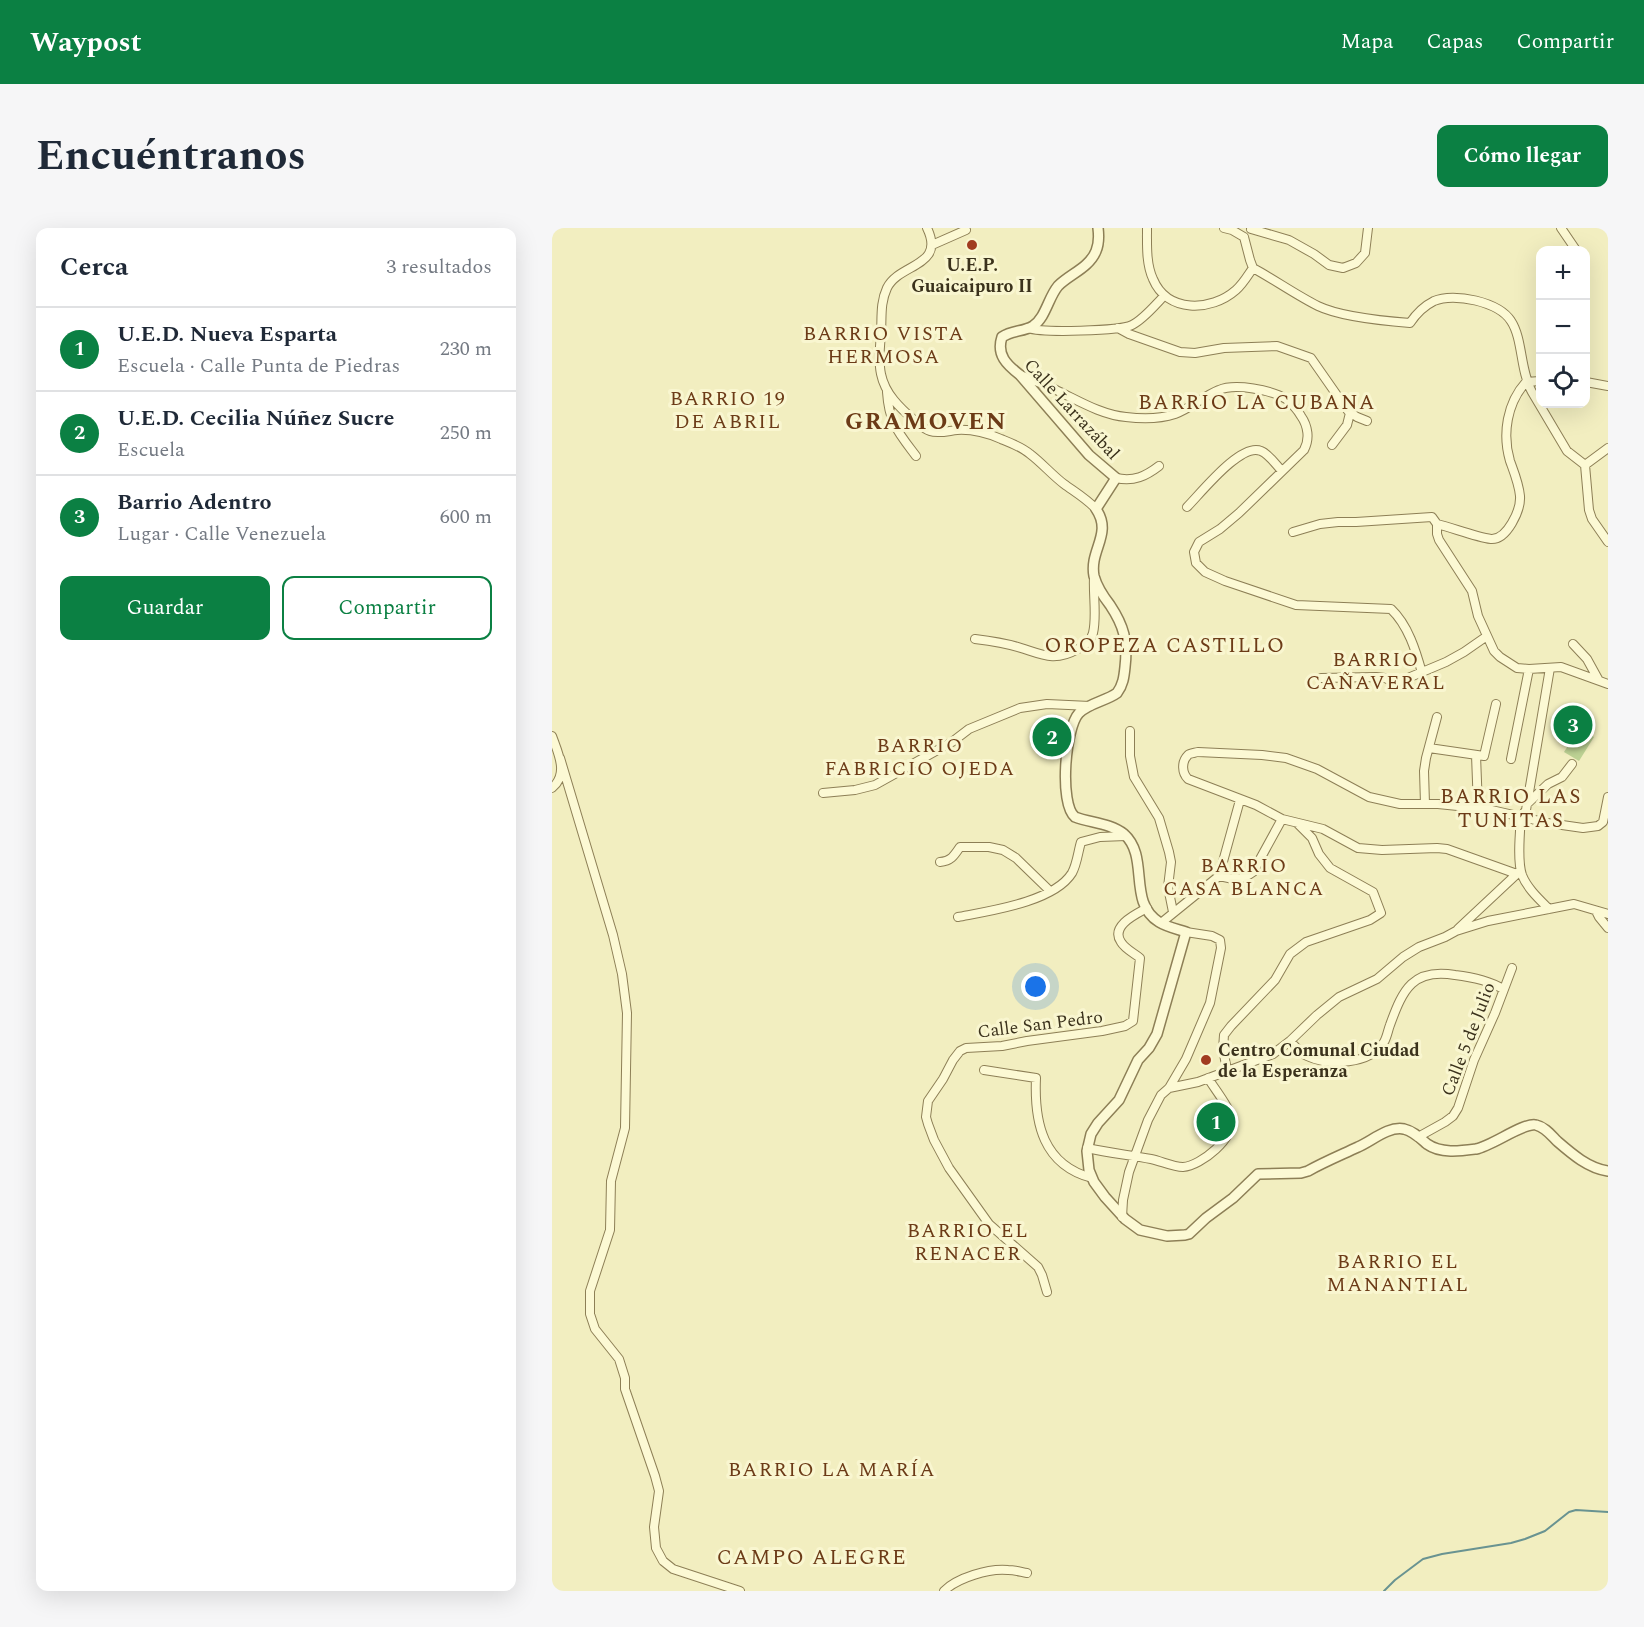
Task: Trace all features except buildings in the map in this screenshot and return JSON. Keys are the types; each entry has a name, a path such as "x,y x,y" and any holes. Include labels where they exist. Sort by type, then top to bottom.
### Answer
{"street":[{"path":"927,228 931,236 931,251 925,260 890,283 884,297 879,356 881,376 887,391 898,405 930,432 958,430 980,432 1021,448 1091,503 1103,523 1103,530 1095,552 1092,637 1084,646 1074,652 1056,657 975,639"},
{"name":"Calle Larrazábal","path":"1096,509 1116,478 1089,454 1020,375 1004,360 1001,341 1002,337 1011,332 1036,324 1052,294 1092,257 1098,245 1098,228"},
{"path":"1147,228 1148,255 1153,280 1164,297 1182,305 1215,302 1236,290 1253,268"},
{"path":"1224,228 1244,237 1253,268 1320,307 1383,321 1410,323 1424,307 1432,302 1447,298 1464,298 1484,303 1507,315 1515,330 1526,382 1567,451 1585,465 1589,510 1592,519 1608,542"},
{"path":"1244,237 1251,229 1289,240 1329,265 1343,268 1356,263 1365,253 1368,228"},
{"path":"1561,228 1573,246"},
{"path":"932,245 966,230"},
{"path":"1028,328 1035,331 1051,331 1124,327 1136,323 1164,297"},
{"path":"1118,328 1180,352 1195,353 1263,345 1277,346 1311,358 1350,413 1367,421"},
{"path":"1020,375 1112,415 1137,418 1173,414 1222,388 1230,387 1277,395 1286,400 1296,408 1304,421 1308,438 1304,450 1239,513 1220,529 1199,542 1194,552 1196,563 1205,572 1225,582 1296,605 1391,609 1410,637 1422,673"},
{"path":"1293,532 1320,524 1338,522 1432,518 1437,524 1491,539 1502,536 1508,530 1520,497 1508,450 1508,424 1512,402 1526,382 1536,381"},
{"path":"1590,383 1608,386"},
{"path":"887,391 892,423 916,456"},
{"path":"1332,446 1347,425 1350,413"},
{"path":"1585,465 1608,448"},
{"path":"1187,507 1235,459 1250,450 1260,450 1265,453 1282,471"},
{"path":"1116,478 1131,480 1145,476 1159,466"},
{"path":"1437,524 1439,540 1472,591 1478,616 1494,651 1500,657 1518,668 1561,667 1603,682"},
{"path":"1094,576 1102,595 1116,615 1124,632 1126,661 1123,681 1117,693 1080,713 1072,725 1066,775 1071,814 1114,828 1126,836 1135,852 1140,894 1156,920 1186,932 1212,936 1220,940 1221,948 1210,1003 1186,1059 1169,1088 1161,1095 1148,1120 1129,1172 1122,1217"},
{"path":"1322,678 1376,677 1396,683 1464,652 1487,636"},
{"path":"1573,644 1603,682"},
{"path":"1549,909 1519,872 1521,817 1526,810 1550,668"},
{"path":"1511,759 1529,669"},
{"path":"824,793 855,790 875,785 952,742 969,729 1020,708 1047,704 1091,706"},
{"path":"1429,748 1484,756 1496,704"},
{"path":"1425,804 1424,771 1437,717"},
{"path":"1130,731 1130,756 1134,777 1160,819 1169,852 1171,862 1168,887 1173,912"},
{"path":"552,736 613,935 622,974 627,1013 625,1128 611,1181 610,1230 590,1291 590,1314 595,1329 620,1359 625,1378 625,1389 655,1476 659,1491 654,1527 656,1548 663,1561 673,1569 741,1591"},
{"path":"1519,872 1447,849 1358,848 1323,829 1282,819 1256,805 1188,779 1182,771 1187,756 1191,753 1286,758 1317,769 1369,797 1400,804 1478,808 1583,828 1598,826 1604,822 1607,816 1608,797"},
{"path":"1476,755 1478,808"},
{"path":"552,788 561,776 560,758"},
{"path":"1527,804 1548,784 1562,777 1572,764"},
{"path":"1161,923 1219,876 1240,800"},
{"path":"1219,876 1232,880 1246,878 1253,872 1282,819"},
{"path":"1227,1070 1223,1049 1224,1035 1275,980 1290,954 1306,942 1370,920 1381,913 1373,892 1330,868 1319,854 1312,838 1297,823"},
{"path":"958,917 1018,905 1050,891 1061,884 1072,872 1081,842 1100,837 1126,836"},
{"path":"940,862 949,861 960,847 998,848 1016,858 1050,891"},
{"path":"1456,931 1519,872"},
{"path":"1169,1088 1198,1082 1273,1054 1339,997 1377,979 1419,947 1456,931 1488,921 1574,904 1608,914"},
{"name":"Calle San Pedro","path":"1047,1292 1038,1267 989,1224 949,1168 928,1124 926,1117 928,1101 953,1060 960,1051 966,1048 1002,1046 1102,1031 1125,1026 1133,1021 1140,958 1122,945 1119,933 1120,927 1125,922 1147,908"},
{"path":"1596,911 1608,928"},
{"path":"1186,932 1156,1034 1149,1048 1138,1060 1119,1100 1091,1134 1088,1148 1087,1159 1092,1178 1122,1217 1140,1230 1153,1234 1176,1236 1189,1234 1258,1174 1308,1171 1394,1130 1405,1129 1412,1132 1440,1150 1470,1149 1487,1146 1526,1126 1535,1125 1545,1130 1586,1164 1608,1171"},
{"name":"Calle 5 de Julio","path":"1418,1137 1445,1122 1458,1108 1474,1060 1512,968"},
{"path":"1290,1041 1301,1052 1317,1059 1327,1062 1349,1061 1369,1055 1384,1042 1397,1007 1407,989 1424,975 1437,973 1454,975 1493,982 1503,988"},
{"path":"984,1070 1036,1078 1036,1106 1043,1140 1071,1170 1092,1178"},
{"path":"1088,1148 1184,1167 1196,1163 1223,1141 1232,1124 1232,1118 1208,1078"},
{"path":"944,1591 961,1580 989,1570 1009,1569 1028,1574"}],"green space":[{"path":"1580,727 1594,737 1579,761 1564,752"}],"waterway":[{"path":"1384,1591 1423,1559 1525,1539 1545,1531 1569,1512 1576,1510 1608,1512"}],"place":[{"name":"U.E.P. Guaicaipuro II","path":"972,245"},
{"name":"Barrio Adentro","path":"1573,725"},
{"name":"U.E.D. Cecilia Núñez Sucre","path":"1052,737"},
{"name":"Centro Comunal Ciudad de la Esperanza","path":"1206,1060"},
{"name":"U.E.D. Nueva Esparta","path":"1216,1122"}],"district":[{"name":"BARRIO VISTA HERMOSA","path":"884,344"},
{"name":"BARRIO LA CUBANA","path":"1257,402"},
{"name":"BARRIO 19 DE ABRIL","path":"728,410"},
{"name":"GRAMOVEN","path":"926,421"},
{"name":"OROPEZA CASTILLO","path":"1165,645"},
{"name":"BARRIO CAÑAVERAL","path":"1376,670"},
{"name":"BARRIO FABRICIO OJEDA","path":"920,756"},
{"name":"BARRIO LAS TUNITAS","path":"1511,808"},
{"name":"BARRIO CASA BLANCA","path":"1244,876"},
{"name":"BARRIO EL RENACER","path":"968,1242"},
{"name":"BARRIO EL MANANTIAL","path":"1398,1272"},
{"name":"BARRIO LA MARÍA","path":"832,1469"},
{"name":"CAMPO ALEGRE","path":"812,1557"}]}
